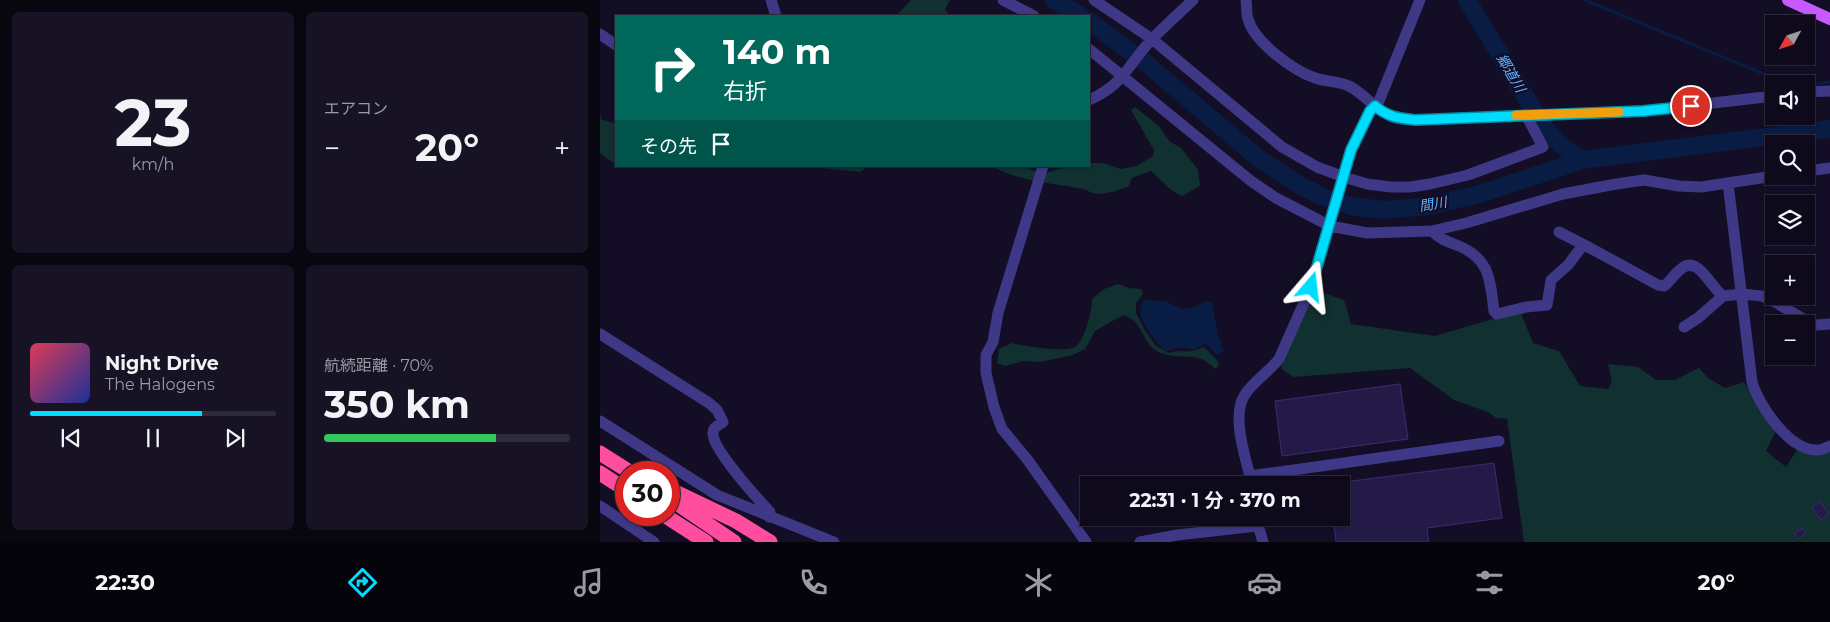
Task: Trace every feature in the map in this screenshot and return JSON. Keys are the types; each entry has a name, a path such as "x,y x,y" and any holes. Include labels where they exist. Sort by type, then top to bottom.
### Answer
{"highway":[{"path":"600,453 614,462"},
{"path":"600,473 615,483"},
{"path":"680,494 736,521 770,542"},
{"path":"680,505 734,542"},
{"path":"680,525 706,542"}],"main road":[{"path":"1788,0 1830,19"}],"street":[{"path":"771,0 776,15"},
{"path":"1003,0 1032,15"},
{"path":"1094,0 1151,40 1282,147 1343,179 1367,184 1410,187 1468,175 1543,147 1527,115"},
{"path":"1090,100 1115,86 1151,40 1193,0"},
{"path":"1246,0 1248,19 1252,29 1284,62 1306,75 1346,85 1360,92 1383,113 1394,118 1415,120 1643,111 1765,97"},
{"path":"1250,476 1239,418 1240,406 1244,396 1279,359 1311,287 1351,150 1370,111 1379,101 1420,0"},
{"path":"600,34 615,44"},
{"path":"1090,50 1124,75 1251,181 1276,198 1330,224 1367,233 1432,231 1466,223 1563,194 1644,180 1679,186 1701,187 1765,178"},
{"path":"1815,92 1830,91"},
{"path":"1043,167 998,313 993,342 986,355 986,373 994,407 1002,429 1027,459 1086,542"},
{"path":"1815,170 1830,168"},
{"path":"1728,184 1752,382 1755,392 1771,418 1795,442 1818,450 1830,446"},
{"path":"1432,231 1440,238 1478,256 1484,265 1491,290 1494,311 1498,314 1547,304 1552,280 1568,265 1583,245"},
{"path":"1559,232 1658,286 1664,286 1679,270 1686,265 1691,265 1698,268 1723,296"},
{"path":"1684,327 1698,318 1723,296 1742,294 1762,296 1810,323 1817,325 1830,324"},
{"path":"600,334 709,402 723,422 716,426 713,431 717,445 737,475 770,512 769,517"},
{"path":"600,421 715,499 834,542"},
{"path":"1276,476 1499,440"},
{"path":"600,506 654,542"},
{"path":"1140,542 1232,526"},
{"path":"1258,526 1263,542"}],"green space":[{"path":"911,0 950,0 945,9 948,15 897,15"},
{"path":"1135,107 1159,126 1169,141 1181,148 1198,170 1200,186 1182,196 1151,171 1132,178 1128,187 1109,193 1095,194 1083,189 1013,176 994,167 1025,167 1046,173 1067,167 1090,167 1090,163 1103,163 1121,169 1137,166 1153,156 1154,150 1131,110"},
{"path":"600,111 601,119 615,124 615,164 600,153"},
{"path":"810,167 867,167 861,172"},
{"path":"1118,284 1129,288 1141,289 1143,294 1136,303 1136,313 1156,346 1169,353 1204,347 1217,360 1219,365 1215,369 1208,363 1195,357 1173,356 1157,351 1148,343 1139,326 1123,315 1095,331 1085,349 1073,355 1040,362 1023,361 1005,366 997,363 999,349 1012,343 1054,349 1070,349 1075,347 1085,332 1091,311 1092,299 1104,289"},
{"path":"1315,290 1344,300 1351,324 1435,336 1520,311 1533,343 1559,351 1580,386 1608,389 1612,382 1608,364 1638,367 1656,380 1675,380 1699,368 1708,378 1725,388 1744,382 1759,406 1777,429 1766,451 1786,467 1797,450 1809,454 1830,452 1830,542 1524,542 1507,419 1496,418 1488,412 1454,400 1410,368 1293,377 1282,369 1281,360"}],"water":[{"path":"1145,300 1165,301 1182,309 1192,308 1206,301 1212,303 1218,335 1224,351 1216,355 1209,346 1204,344 1194,350 1180,348 1167,351 1163,349 1149,332 1142,318 1140,312 1141,305"}],"building":[{"path":"1400,384 1408,439 1282,456 1275,401"},
{"path":"1494,463 1502,518 1427,528 1429,542 1336,542 1334,526 1350,526 1350,481"},
{"path":"1820,502 1829,514 1821,520 1812,508"},
{"path":"1802,528 1806,533 1798,539 1794,534"}],"waterway":[{"name":"間川","path":"1054,0 1079,15"},
{"name":"郷道川","path":"1467,0 1542,124 1560,144 1583,160"},
{"path":"1585,0 1766,75"},
{"name":"間川","path":"1090,22 1147,64 1258,158 1301,186 1321,196 1350,206 1384,210 1429,206 1483,193 1583,160 1830,129"},
{"path":"1815,84 1830,82"}],"slow traffic":[{"path":"1516,115 1619,112"}],"route":[{"path":"1311,287 1351,150 1370,111 1375,106 1383,113 1394,118 1415,120 1643,111 1691,106"}]}
